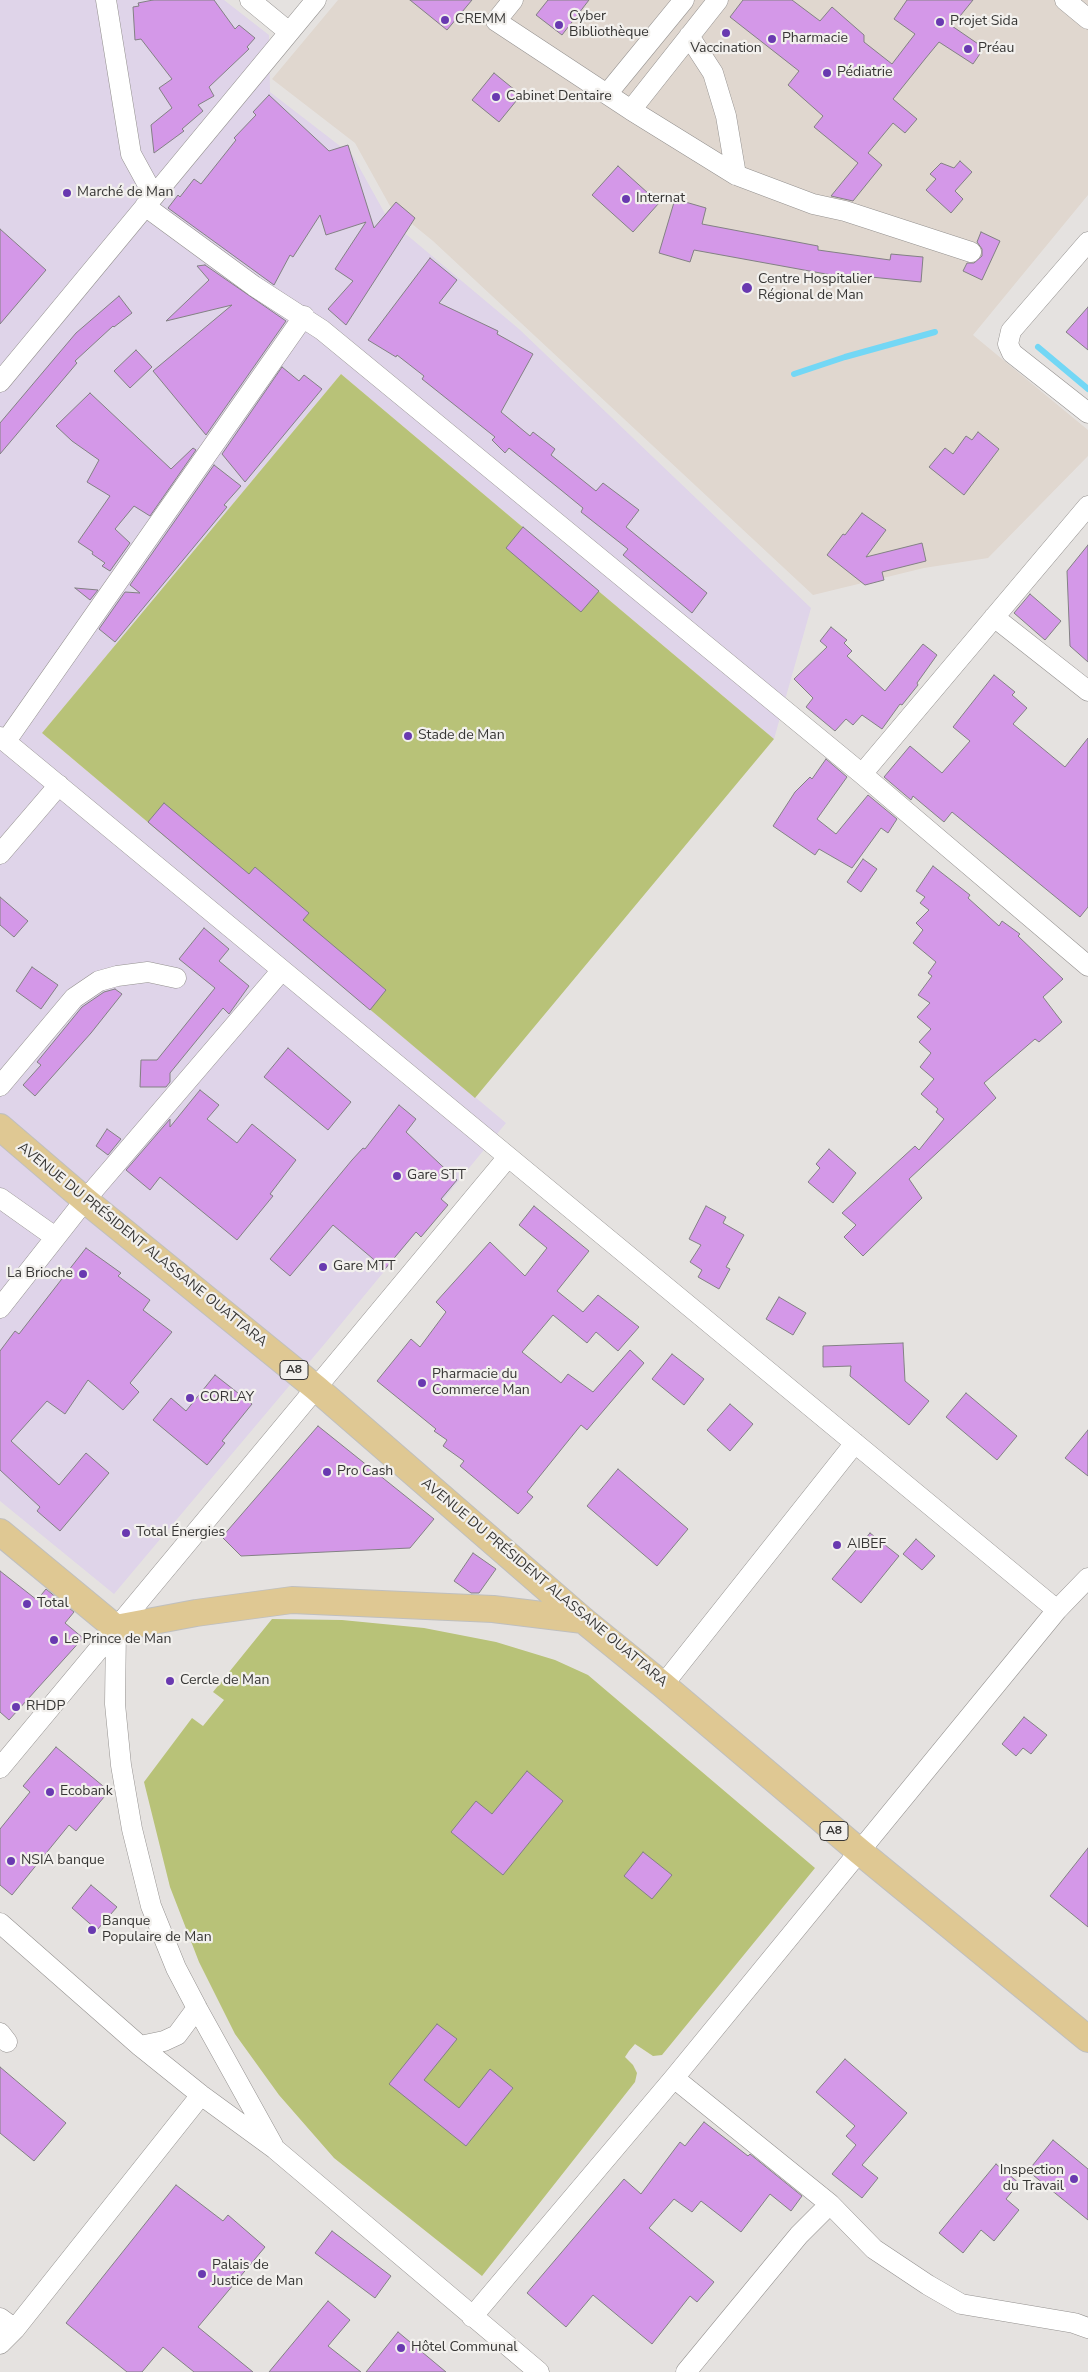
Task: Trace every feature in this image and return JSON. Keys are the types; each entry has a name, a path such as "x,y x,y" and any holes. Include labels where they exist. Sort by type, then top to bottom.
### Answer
{"main road":[{"name":"AVENUE DU PRÉSIDENT ALASSANE OUATTARA","path":"0,1128 85,1200 316,1388 583,1620 664,1685 859,1852 1088,2038"},
{"path":"0,1532 116,1628 196,1613 292,1600 493,1609 583,1620"}],"street":[{"path":"106,0 131,154 149,201 254,286 304,316 862,774 1088,966"},
{"path":"250,0 289,32"},
{"path":"0,382 316,0"},
{"path":"513,0 496,21 736,175 812,204 845,211 971,252"},
{"path":"607,94 684,0"},
{"path":"632,110 718,0"},
{"path":"1065,0 1088,19"},
{"path":"689,36 713,73 726,116 736,175"},
{"path":"1088,242 1011,331 1008,344 1012,353 1088,413"},
{"path":"304,316 3,739 1057,1610"},
{"path":"862,774 1088,506"},
{"path":"994,617 1088,690"},
{"path":"0,854 59,785"},
{"path":"0,1308 85,1200 282,970"},
{"path":"0,1086 74,998 99,980 148,972 176,978"},
{"path":"0,1768 508,1157"},
{"path":"0,1198 55,1237"},
{"path":"664,1685 855,1443"},
{"path":"472,2317 674,2078 1057,1610 1088,1578"},
{"path":"116,1628 116,1704 122,1765 132,1829 151,1906 176,1968 275,2149"},
{"path":"0,1923 140,2046 201,2096 275,2149 539,2372"},
{"path":"140,2046 164,2041 177,2035 197,2008"},
{"path":"674,2078 830,2204 874,2249 928,2285 961,2304 1074,2323 1088,2328"},
{"path":"0,2344 8,2324 201,2096"},
{"path":"686,2372 799,2235 830,2204"}],"shaded area":[{"path":"0,0 224,0 269,35 270,92 353,156 388,219 519,329 811,608 774,739 341,374 42,733 506,1123 327,1341 114,1594 0,1501"},
{"name":"Centre Hospitalier Régional de Man","path":"338,0 1088,0 1088,195 973,335 1088,430 1088,456 988,558 924,568 813,595 433,241 390,206 355,143 272,79"}],"green space":[{"name":"Stade de Man","path":"341,374 774,739 475,1098 42,733"},
{"path":"272,1619 342,1620 424,1628 496,1642 555,1660 588,1675 815,1868 662,2055 653,2056 635,2044 629,2051 625,2057 633,2065 637,2073 635,2082 482,2276 334,2158 279,2095 235,2034 199,1962 170,1887 144,1782 192,1718 203,1726 224,1700 213,1692"}],"building":[{"path":"153,0 214,0 235,29 239,25 255,38 247,47 249,49 209,87 214,96 198,105 203,111 182,129 184,131 154,153 151,125 172,108 159,88 172,79 141,39 135,40 133,7 139,6 138,3"},
{"name":"CREMM","path":"410,0 472,0 447,30"},
{"name":"Cyber Bibliothèque","path":"548,0 589,0 562,35 536,15"},
{"path":"743,0 792,0 820,21 832,7 864,35 864,42 892,64 915,34 894,19 907,0 973,0 952,26 984,48 973,64 939,42 893,99 917,119 905,133 893,123 868,153 882,165 853,201 831,196 858,163 814,127 823,116 788,85 799,71 730,17"},
{"name":"Cabinet Dentaire","path":"494,73 521,95 499,122 472,100"},
{"path":"269,95 329,151 348,145 374,228 396,202 415,218 346,325 328,309 353,281 335,269 366,222 326,235 320,215 293,257 290,255 274,285 168,208 178,195 180,197 194,179 201,184 236,140 234,138 256,115 253,112"},
{"path":"960,161 972,172 955,191 963,199 951,213 926,190 936,179 930,174 941,163 954,168"},
{"name":"Internat","path":"618,166 659,203 633,232 592,195"},
{"path":"675,199 706,208 702,224 818,246 818,250 890,260 891,254 923,257 921,282 871,277 870,282 694,250 690,262 659,253"},
{"path":"0,229 46,270 0,324"},
{"path":"981,232 1000,241 982,280 963,271 967,263 974,263 982,256 982,249 977,242"},
{"path":"430,258 457,280 439,303 498,331 497,334 533,354 501,412 530,436 533,432 555,449 551,455 596,491 603,483 639,510 626,527 707,593 692,613 623,555 628,549 581,512 583,508 509,448 505,453 492,440 495,437 422,379 424,376 397,355 396,357 368,340"},
{"path":"205,265 286,321 206,435 153,371 232,305 166,321 209,280 197,266"},
{"path":"119,296 132,313 113,326 75,361 77,363 0,454 0,423 76,333"},
{"path":"1088,307 1088,350 1066,332"},
{"path":"136,350 152,367 130,388 114,371"},
{"path":"282,367 299,381 304,375 322,389 245,482 222,454"},
{"path":"90,393 171,469 193,448 196,450 150,516 134,506 115,529 130,543 110,571 102,566 105,563 92,554 93,552 78,542 110,496 87,482 99,460 72,441 56,426"},
{"path":"978,432 999,449 964,495 929,467 945,448 953,454 966,436 972,440"},
{"path":"214,465 241,486 224,505 227,507 115,642 99,629 125,592 140,593 130,585"},
{"path":"862,513 886,530 866,557 922,543 926,561 882,572 884,580 865,585 827,555"},
{"path":"523,527 599,591 581,612 506,548"},
{"path":"1088,545 1088,662 1070,646 1067,571"},
{"path":"75,588 98,590 90,600"},
{"path":"1030,594 1061,621 1045,640 1014,613"},
{"path":"831,627 847,640 844,643 852,651 847,656 885,691 923,644 937,655 917,683 918,685 902,705 900,704 882,729 862,715 853,725 846,719 835,731 806,707 813,698 794,679 827,647 820,641"},
{"path":"994,675 1015,692 1012,695 1027,708 1013,724 1065,767 1088,738 1088,907 1080,917 952,812 944,822 913,796 911,800 884,777 910,746 942,773 970,741 953,727"},
{"path":"826,759 847,777 817,819 836,834 868,795 897,819 888,833 881,828 852,868 819,849 815,855 773,826 795,792 810,777 812,779"},
{"path":"164,803 249,874 255,867 309,913 303,920 386,990 370,1010 148,822"},
{"path":"863,859 877,869 861,892 847,882"},
{"path":"933,866 970,895 968,898 999,926 1002,921 1020,934 1018,936 1063,979 1043,997 1062,1022 1039,1042 1035,1039 984,1083 996,1098 909,1179 922,1198 863,1256 844,1237 856,1225 842,1213 915,1146 919,1150 944,1119 936,1112 938,1109 921,1094 934,1079 920,1067 931,1053 919,1042 931,1029 917,1017 930,1003 918,995 932,976 928,973 936,962 913,943 923,930 916,923 929,910 920,903 925,897 916,891"},
{"path":"0,897 28,921 14,937 0,925"},
{"path":"204,928 229,949 219,961 249,986 229,1014 223,1008 170,1073 170,1082 166,1087 140,1087 141,1060 157,1060 215,988 179,959"},
{"path":"32,967 58,985 41,1009 16,991"},
{"path":"115,989 122,994 91,1033 35,1096 23,1085 41,1065 37,1062 82,1007 104,992"},
{"path":"288,1048 351,1102 328,1130 264,1077"},
{"path":"200,1090 219,1105 207,1119 237,1143 252,1124 296,1160 270,1194 273,1196 237,1240 160,1177 150,1190 126,1170 170,1119 170,1127"},
{"path":"399,1105 416,1119 406,1132 457,1180 441,1199 448,1205 421,1237 416,1232 385,1269 333,1225 290,1276 270,1259 352,1160 363,1148 365,1149"},
{"path":"107,1129 121,1139 108,1155 96,1146"},
{"path":"829,1149 856,1173 833,1203 808,1182 820,1168 816,1164"},
{"path":"534,1206 589,1251 557,1291 583,1312 598,1295 639,1327 618,1351 596,1332 587,1343 553,1315 522,1352 561,1383 568,1374 593,1392 630,1350 644,1363 587,1430 581,1425 527,1492 533,1497 518,1514 460,1466 464,1461 443,1446 447,1440 434,1431 436,1429 377,1381 411,1339 420,1347 446,1312 436,1302 490,1242 525,1276 547,1248 519,1225"},
{"path":"706,1206 726,1217 723,1223 744,1235 726,1267 730,1269 719,1289 698,1277 702,1270 690,1262 701,1245 689,1239"},
{"path":"86,1248 121,1273 118,1276 150,1300 143,1310 172,1332 130,1383 139,1392 123,1410 88,1380 65,1414 47,1401 11,1441 59,1485 86,1453 109,1473 60,1531 37,1511 40,1507 0,1470 0,1351 15,1331 19,1334"},
{"path":"779,1297 806,1313 793,1335 766,1319"},
{"path":"903,1343 905,1381 929,1401 909,1425 850,1376 851,1366 823,1367 823,1346"},
{"path":"672,1354 704,1379 684,1405 652,1379"},
{"path":"215,1375 252,1404 222,1441 225,1443 207,1465 153,1420 171,1398 186,1411"},
{"path":"966,1393 1017,1436 997,1460 946,1417"},
{"path":"730,1404 753,1424 730,1451 707,1430"},
{"name":"Pro Cash","path":"318,1426 434,1519 410,1548 241,1556 222,1537"},
{"path":"1088,1430 1088,1476 1065,1458"},
{"path":"618,1469 688,1529 657,1566 587,1506"},
{"path":"870,1533 899,1556 861,1603 832,1579"},
{"path":"916,1539 935,1556 922,1570 903,1554"},
{"path":"473,1553 496,1569 479,1593 471,1593 454,1581"},
{"path":"0,1571 37,1600 46,1589 74,1612 65,1623 83,1638 9,1720 0,1712"},
{"path":"1024,1717 1047,1735 1031,1754 1023,1748 1016,1756 1002,1744"},
{"path":"56,1747 109,1791 76,1831 69,1825 12,1895 0,1885 0,1829 30,1792 23,1786"},
{"path":"527,1771 563,1801 503,1875 451,1832 476,1801 492,1814"},
{"path":"1088,1848 1088,1927 1050,1896"},
{"path":"643,1852 672,1875 652,1899 624,1876"},
{"path":"91,1885 117,1907 97,1930 72,1908"},
{"path":"437,2024 457,2039 424,2080 459,2108 490,2069 513,2088 466,2146 389,2084"},
{"path":"845,2059 907,2113 862,2165 878,2178 862,2198 832,2174 856,2145 846,2136 855,2126 816,2092"},
{"path":"0,2067 66,2123 34,2161 0,2133"},
{"path":"704,2122 748,2156 750,2154 802,2196 791,2211 770,2194 741,2232 701,2201 692,2212 674,2199 649,2228 714,2282 697,2302 690,2296 652,2344 593,2295 566,2327 527,2293 624,2179 641,2194 680,2142 685,2146"},
{"path":"1053,2140 1088,2169 1088,2220 1028,2171"},
{"path":"996,2164 1019,2183 1006,2199 1019,2210 994,2241 981,2230 963,2253 939,2233"},
{"path":"176,2185 223,2221 228,2215 265,2247 198,2327 253,2372 194,2372 163,2347 142,2372 127,2372 66,2323"},
{"path":"332,2231 391,2276 375,2298 315,2253"},
{"path":"328,2301 350,2320 328,2346 361,2372 269,2372"},
{"name":"Hôtel Communal","path":"398,2332 446,2372 366,2372"}],"waterway":[{"path":"794,374 845,357 935,332"},
{"path":"1038,347 1088,389"}],"place":[{"name":"CREMM","path":"445,20"},
{"name":"Projet Sida","path":"940,22"},
{"name":"Cyber Bibliothèque","path":"559,25"},
{"name":"Vaccination","path":"726,33"},
{"name":"Pharmacie","path":"772,39"},
{"name":"Préau","path":"968,49"},
{"name":"Pédiatrie","path":"827,73"},
{"name":"Cabinet Dentaire","path":"496,97"},
{"name":"Marché de Man","path":"67,193"},
{"name":"Internat","path":"626,199"},
{"name":"Centre Hospitalier Régional de Man","path":"747,288"},
{"name":"Stade de Man","path":"408,736"},
{"name":"Gare STT","path":"397,1176"},
{"name":"Gare MTT","path":"323,1267"},
{"name":"La Brioche","path":"83,1274"},
{"name":"Pharmacie du Commerce Man","path":"422,1383"},
{"name":"CORLAY","path":"190,1398"},
{"name":"Pro Cash","path":"327,1472"},
{"name":"Total Énergies","path":"126,1533"},
{"name":"AIBEF","path":"837,1545"},
{"name":"Total","path":"27,1604"},
{"name":"Le Prince de Man","path":"54,1640"},
{"name":"Cercle de Man","path":"170,1681"},
{"name":"RHDP","path":"16,1707"},
{"name":"Ecobank","path":"50,1792"},
{"name":"NSIA banque","path":"11,1861"},
{"name":"Banque Populaire de Man","path":"92,1930"},
{"name":"Inspection du Travail","path":"1074,2179"},
{"name":"Palais de Justice de Man","path":"202,2274"},
{"name":"Hôtel Communal","path":"401,2348"}]}
